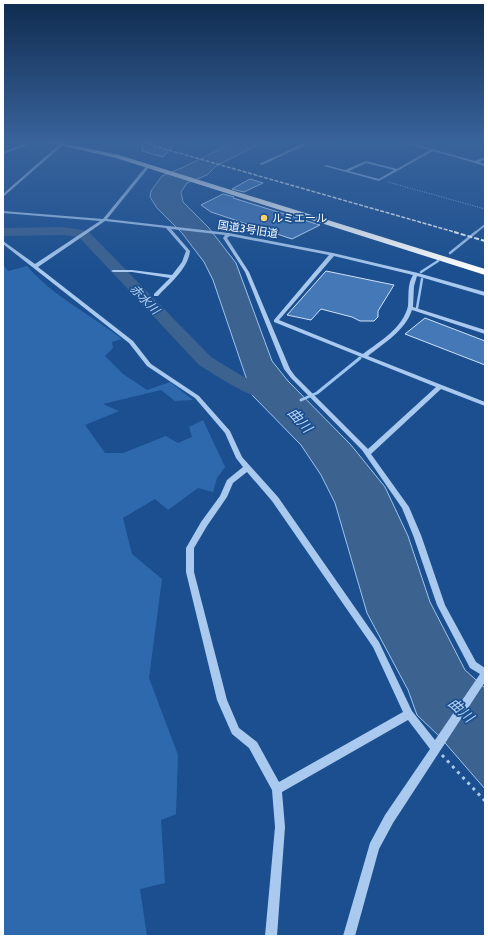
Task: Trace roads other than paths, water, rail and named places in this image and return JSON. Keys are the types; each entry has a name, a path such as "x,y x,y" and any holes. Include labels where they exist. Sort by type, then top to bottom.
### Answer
{"highway":[{"path":"209,185 485,272"},
{"path":"227,185 485,266"}],"street":[{"path":"3,196 16,185"},
{"path":"34,267 104,220 133,185"},
{"name":"国道3号旧道","path":"3,212 104,220 218,234 229,234 333,254 416,274 485,294"},
{"path":"156,295 188,256 188,251 167,227"},
{"path":"229,234 226,238 247,272 283,362 293,377 368,453 405,507 441,605 473,665 484,675 389,819 374,847 349,936"},
{"path":"3,242 131,342 149,365 197,397 228,432 239,458 246,468 275,498 376,645 409,714 438,746"},
{"path":"333,254 276,321 485,404"},
{"path":"113,271 132,271 172,277"},
{"path":"364,356 403,324 410,308 412,279 416,274"},
{"path":"410,308 485,332"},
{"path":"368,453 440,386"},
{"path":"246,468 230,482 223,498 204,524 190,548 190,572 222,700 234,731 253,744 276,789 280,827 271,936"},
{"path":"276,789 409,714"}],"water":[{"name":"曲川","path":"156,185 186,185 181,192 183,202 209,228 236,263 272,361 288,381 351,445 385,487 408,536 430,602 465,670 485,688 485,789 440,737 417,715 408,690 367,613 335,503 321,475 301,445 252,395 213,280 204,262 182,233 157,208 150,197 151,191"}],"waterway":[{"path":"475,233 485,225"},
{"name":"赤水川","path":"3,232 63,231 83,234 205,361 238,381 274,396"},
{"path":"450,253 476,232"},
{"path":"421,272 438,261"},
{"path":"417,308 422,279"},
{"name":"曲川","path":"301,400 317,393 360,358"}],"railway":[{"path":"290,185 458,233"},
{"path":"454,232 485,241"}],"place":[{"name":"ルミエール","path":"264,218"}]}
